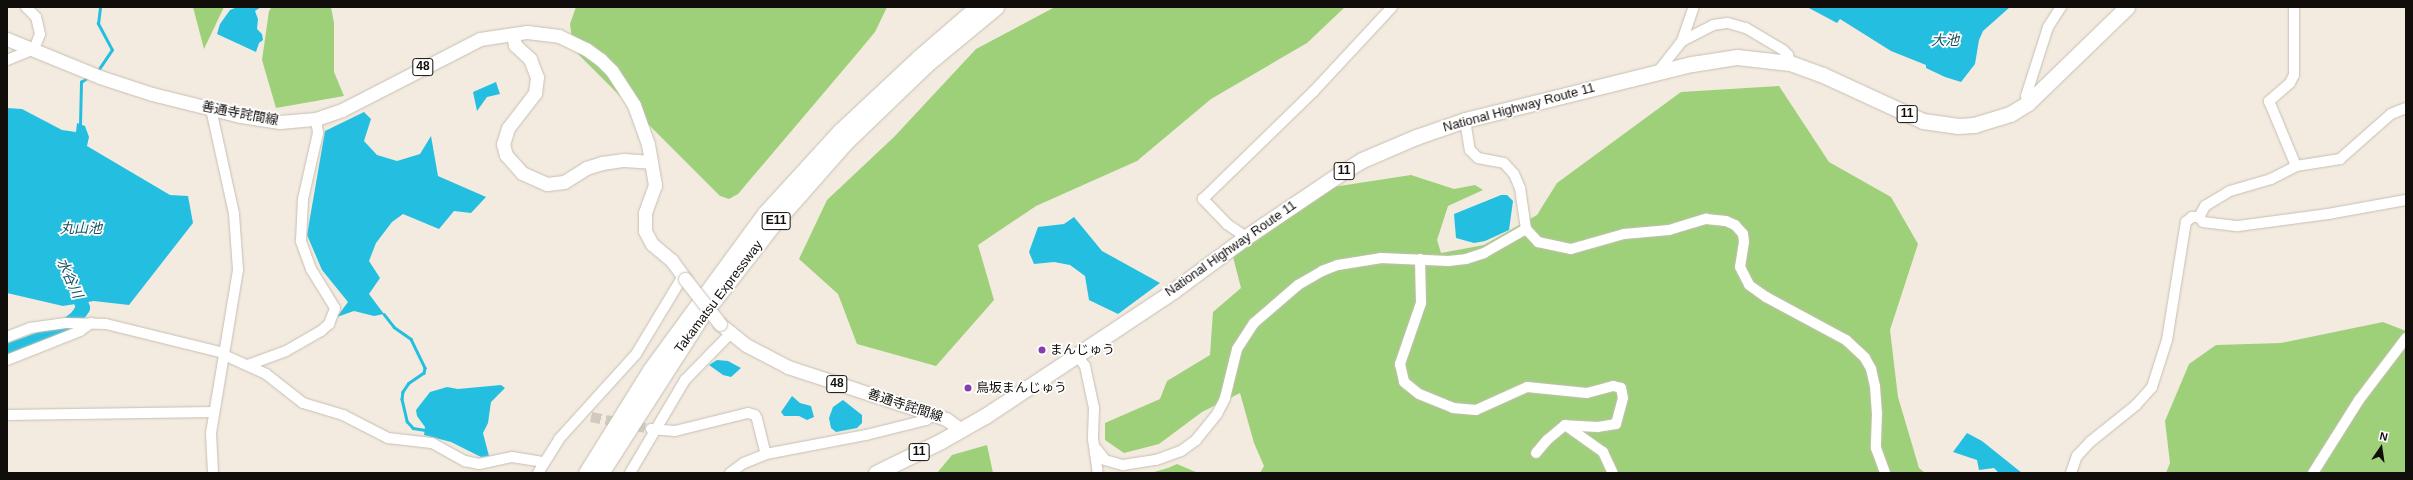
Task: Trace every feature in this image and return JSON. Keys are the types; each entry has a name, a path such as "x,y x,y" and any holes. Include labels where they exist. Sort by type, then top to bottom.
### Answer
{"highway":[{"name":"Takamatsu Expressway","path":"586,473 654,364 765,213 840,130 918,58 978,7"},
{"name":"Takamatsu Expressway","path":"601,473 701,317 773,225 846,142 926,65 996,7"},
{"name":"National Highway Route 11","path":"876,473 941,442 960,429 985,416 1173,291 1246,237 1362,160 1465,120 1657,73 1737,57 1790,63 1823,75 1904,113 1939,124 1974,126 2010,114 2028,103 2128,7"}],"main road":[{"name":"善通寺詫間線","path":"7,39 100,77 210,109 269,122 316,119 342,110 463,46 480,39 513,34 544,33 560,36 586,49 608,67 634,105 651,162 655,185 645,213 645,231 652,244 672,261 720,324 746,345 788,367 932,416 946,419 960,429"},
{"path":"513,34 515,45 530,59 538,77 535,93 508,128 504,144 506,155 522,173 547,184 564,182 586,168 602,163 624,160 651,162"}],"street":[{"path":"7,60 34,49 40,34 36,17 26,7"},
{"path":"1246,237 1227,224 1203,199 1309,97 1392,7"},
{"path":"1657,73 1682,41 1694,7"},
{"path":"2028,103 2026,96 2048,27 2061,7"},
{"path":"2294,7 2294,76 2290,83 2269,101 2296,166"},
{"path":"1682,41 1713,25 1737,24 1783,50 1788,55 1790,63"},
{"path":"2199,217 2205,206 2216,198 2230,191 2271,179 2296,166 2340,159 2385,118 2406,108"},
{"path":"210,109 234,214 237,243 236,292 211,433 213,473"},
{"path":"248,365 286,351 321,331 329,324 335,308 311,269 301,242 303,198 318,133 316,119"},
{"path":"1465,120 1470,150 1478,158 1504,163 1514,174 1520,188 1526,229 1532,238 1538,242 1571,249 1624,234 1669,230 1706,219 1726,221 1735,226 1742,234 1744,242 1740,267 1749,285 1766,297 1846,340 1865,358 1871,368 1875,386 1878,413 1876,448 1885,473"},
{"path":"2199,217 2202,222 2238,226 2328,214 2406,200"},
{"path":"2071,473 2077,456 2090,442 2136,405 2152,387 2167,340 2186,222 2192,217 2199,217"},
{"path":"1095,447 1105,460 1123,465 1156,460 1181,451 1209,427 1225,398 1242,339 1254,323 1276,302 1298,285 1338,265 1381,258 1448,261 1466,259 1484,253 1526,229"},
{"path":"1420,259 1421,303 1400,364 1404,382 1411,389 1431,400 1466,410 1489,406 1526,387 1587,393 1613,386 1621,388 1623,398 1616,424 1598,427 1565,425 1556,431 1536,453"},
{"path":"538,473 543,462 581,413 636,354 684,277"},
{"path":"7,337 30,328 66,323 106,324 224,354 266,374 303,402 343,415 388,438 432,443 465,461 479,464 512,457 543,462"},
{"path":"7,360 80,331 91,323"},
{"path":"630,473 653,429 685,380 731,334"},
{"path":"2313,473 2359,400 2406,338"},
{"path":"1077,355 1085,366 1094,408 1093,439 1098,473"},
{"path":"7,415 214,412"},
{"path":"581,413 591,417"},
{"path":"653,429 675,431 748,413 755,415 757,419 766,454"},
{"path":"730,473 744,463 766,454 861,437 926,420 932,416"},
{"path":"1565,425 1603,452 1613,473"}],"green space":[{"path":"193,7 224,7 204,49"},
{"path":"272,7 331,7 334,23 334,72 344,96 276,108 262,60 269,11"},
{"path":"576,7 887,7 875,32 738,194 729,199 720,196 578,54 572,39 570,24"},
{"path":"1055,7 1345,7 1307,43 1211,99 1137,161 1036,206 978,245 994,300 936,366 857,344 838,294 799,259 827,200 894,137 976,49"},
{"path":"1779,86 1829,162 1891,197 1918,244 1890,330 1898,397 1919,468 1925,473 1260,473 1264,466 1254,443 1240,393 1202,412 1159,444 1124,453 1105,440 1105,423 1160,399 1167,381 1210,355 1213,312 1241,288 1233,257 1333,187 1411,175 1454,189 1475,185 1483,190 1448,206 1437,240 1441,253 1484,245 1537,215 1557,183 1681,92"},
{"path":"2383,322 2406,331 2406,473 2166,473 2170,463 2165,421 2189,364 2216,345 2281,343"},
{"path":"987,445 993,473 937,473 952,455"},
{"path":"1177,464 1198,473 1151,473 1168,468"}],"water":[{"path":"237,7 261,7 255,11 258,19 257,29 262,34 263,40 259,43 256,52 217,34 220,24 230,10"},
{"name":"大池","path":"1807,7 2010,7 1983,31 1979,40 1975,64 1961,82 1945,77 1926,68 1926,65 1891,51 1840,19 1837,23"},
{"path":"496,82 500,94 487,97 477,111 473,92"},
{"name":"丸山池","path":"7,108 22,109 62,130 76,132 77,123 85,126 89,137 87,146 170,195 188,196 193,223 129,305 94,301 63,306 7,293"},
{"path":"364,112 371,119 364,141 377,155 397,161 420,154 431,136 438,176 486,197 471,213 454,211 439,229 403,214 392,222 376,243 369,261 380,278 369,294 384,314 374,316 354,311 337,317 348,302 322,270 307,235 325,131"},
{"path":"1501,195 1507,195 1513,201 1509,230 1485,241 1474,243 1456,238 1454,214"},
{"path":"1074,217 1102,251 1160,283 1118,314 1089,300 1085,276 1070,265 1054,262 1034,264 1029,252 1038,227 1064,224"},
{"path":"717,360 728,361 741,368 731,377 723,375 709,365"},
{"path":"501,385 505,388 491,402 488,423 483,433 489,456 481,457 451,442 424,435 425,427 417,416 416,410 430,392 447,387 458,389"},
{"path":"792,396 800,403 811,406 814,417 807,420 799,416 784,416 781,412"},
{"path":"843,400 862,415 862,423 857,428 836,432 831,428 829,418 833,407"},
{"path":"1967,433 1982,441 2022,473 1999,473 1994,468 1979,470 1977,460 1953,452"}],"waterway":[{"path":"99,69 112,50 98,24 100,7"},
{"path":"80,124 81,82 87,78"},
{"name":"水谷川","path":"7,351 56,333 77,317 83,308 75,285"},
{"path":"384,314 394,327 411,339 425,368 424,373 409,383 403,392 402,399 407,421 413,428 425,430"}],"tunnel":[{"path":"591,417 650,429"}],"place":[{"name":"まんじゅう","path":"1042,350"},
{"name":"鳥坂まんじゅう","path":"968,388"}]}
